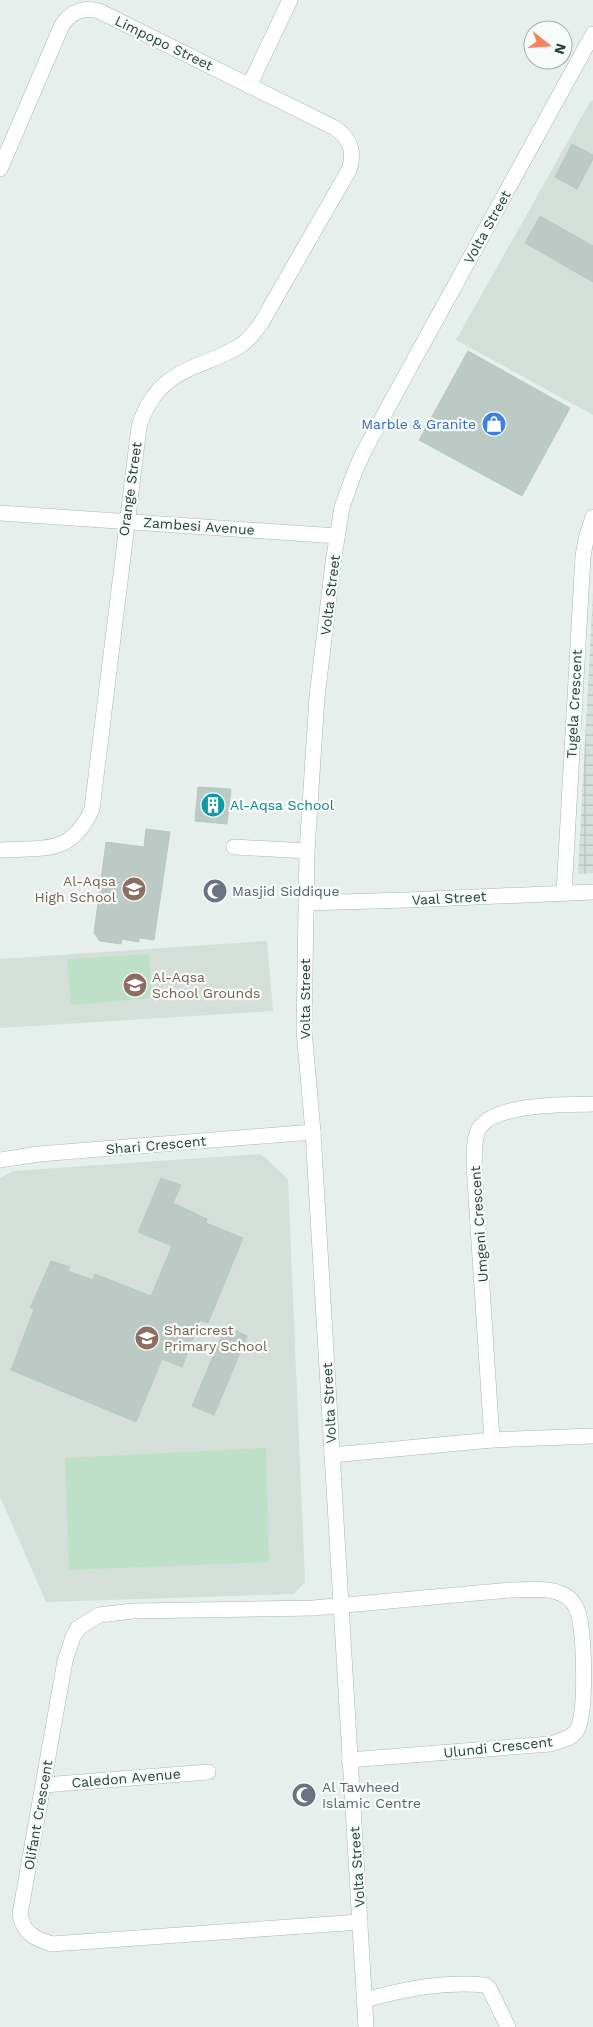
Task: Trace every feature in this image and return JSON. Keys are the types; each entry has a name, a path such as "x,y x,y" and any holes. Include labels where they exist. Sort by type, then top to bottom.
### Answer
{"street":[{"path":"249,86 290,0"},
{"name":"Limpopo Street","path":"0,169 62,25 66,19 77,11 91,9 100,11 335,128 346,136 350,143"},
{"name":"Volta Street","path":"366,2027 313,1132 304,1030 307,851 317,697 337,536 347,492 364,451 593,34"},
{"name":"Orange Street","path":"0,850 64,844 80,831 92,809 138,427 149,403 160,388 175,378 224,354 250,338 260,325 349,170 352,160 350,143"},
{"name":"Zambesi Avenue","path":"0,513 337,536"},
{"name":"Tugela Crescent","path":"564,893 583,556 593,518"},
{"path":"234,846 307,851"},
{"name":"Vaal Street","path":"306,903 593,892"},
{"name":"Umgeni Crescent","path":"492,1440 474,1165 475,1137 479,1127 500,1113 558,1105 593,1104"},
{"name":"Shari Crescent","path":"0,1160 39,1154 313,1132"},
{"path":"332,1455 492,1440 593,1436"},
{"name":"Ulundi Crescent","path":"340,1605 511,1590 541,1590 563,1594 574,1604 579,1617 583,1667 582,1715 574,1734 564,1740 550,1744 349,1760"},
{"name":"Olifant Crescent","path":"340,1605 313,1608 133,1611 99,1615 78,1628 65,1661 20,1914 22,1925 38,1940 52,1944 360,1922"},
{"name":"Caledon Avenue","path":"44,1785 208,1772"},
{"path":"365,2000 403,1990 436,1986 485,1985 489,1988 508,2027"}],"shaded area":[{"path":"593,100 593,415 456,340 590,102"},
{"path":"593,592 593,873 578,874"},
{"name":"Al-Aqsa School Grounds","path":"267,941 273,1011 0,1028 0,959"},
{"name":"Sharicrest Primary School","path":"261,1154 288,1179 305,1582 294,1594 46,1602 0,1497 0,1178 13,1171"}],"green space":[{"path":"149,954 153,998 71,1005 67,959"},
{"path":"266,1448 269,1562 69,1570 65,1458"}],"building":[{"path":"572,144 593,155 593,159 577,189 555,177"},
{"path":"540,216 593,246 593,282 525,243"},
{"name":"Marble & Granite","path":"468,351 570,408 522,496 419,440"},
{"name":"Al-Aqsa School","path":"198,787 231,789 227,824 195,821"},
{"name":"Al-Aqsa High School","path":"146,829 170,832 154,940 139,938 139,942 122,939 121,944 100,941 94,933 106,842 144,847"},
{"path":"161,1178 181,1185 173,1203 207,1219 206,1223 243,1238 208,1323 200,1320 182,1367 162,1359 136,1422 11,1370 34,1309 30,1308 51,1261 70,1267 68,1271 93,1280 95,1274 151,1296 172,1246 138,1232"},
{"path":"226,1326 247,1336 214,1415 192,1406"}],"place":[{"name":"Marble & Granite","path":"494,424"},
{"name":"Al-Aqsa School","path":"213,805"},
{"name":"Al-Aqsa High School","path":"134,889"},
{"name":"Masjid Siddique","path":"215,891"},
{"name":"Al-Aqsa School Grounds","path":"135,985"},
{"name":"Sharicrest Primary School","path":"147,1338"},
{"name":"Al Tawheed Islamic Centre","path":"304,1795"}]}
